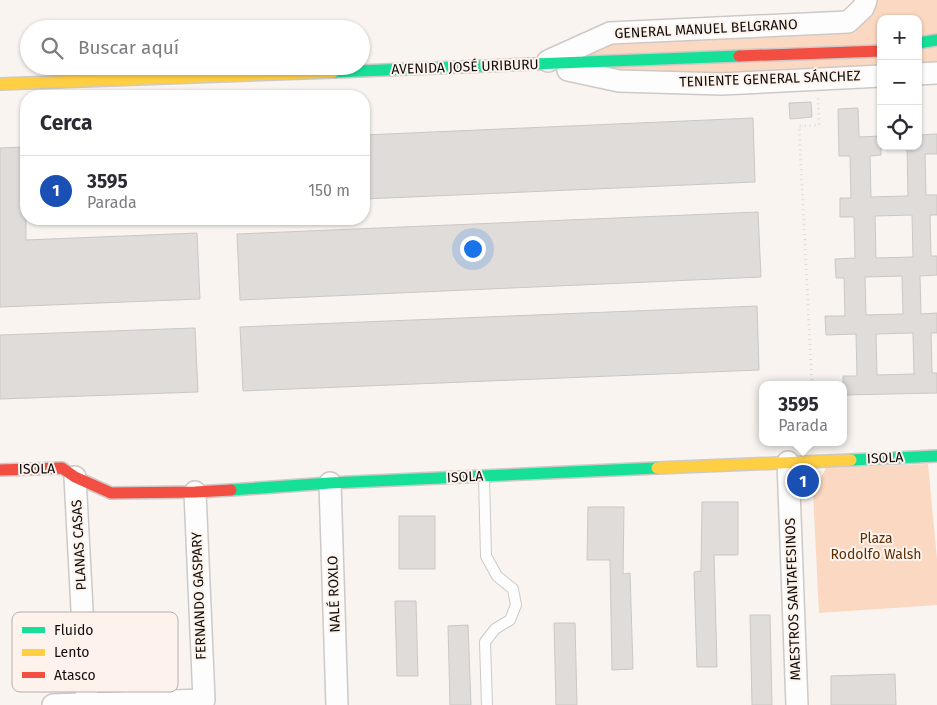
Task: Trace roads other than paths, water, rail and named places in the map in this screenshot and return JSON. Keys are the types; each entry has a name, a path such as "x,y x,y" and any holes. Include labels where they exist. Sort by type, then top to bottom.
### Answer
{"street":[{"name":"GENERAL MANUEL BELGRANO","path":"541,64 610,33 848,22 863,8 866,0"},
{"path":"922,42 937,40"},
{"name":"AVENIDA JOSÉ URIBURU","path":"370,70 877,50"},
{"path":"922,52 937,52"},
{"name":"TENIENTE GENERAL SÁNCHEZ","path":"541,64 619,81 722,84 877,76"},
{"path":"922,74 937,73"},
{"name":"AVENIDA JOSÉ URIBURU","path":"0,84 243,75"},
{"name":"ISOLA","path":"0,470 62,468 75,477 111,493 195,492 330,482 484,476 789,472 937,456"},
{"name":"MAESTROS SANTAFESINOS","path":"789,472 797,705"},
{"name":"PLANAS CASAS","path":"75,477 82,612"},
{"name":"NALÉ ROXLO","path":"330,482 337,705"},
{"name":"FERNANDO GASPARY","path":"87,704 204,700 195,492"},
{"path":"53,705 87,704"}],"lane":[{"path":"484,476 486,556 497,576 513,589 516,605 510,620 495,629 485,642 488,705"}],"place":[{"name":"3595","path":"803,481"}],"park label":[{"name":"Plaza Rodolfo Walsh","path":"876,546"}]}
